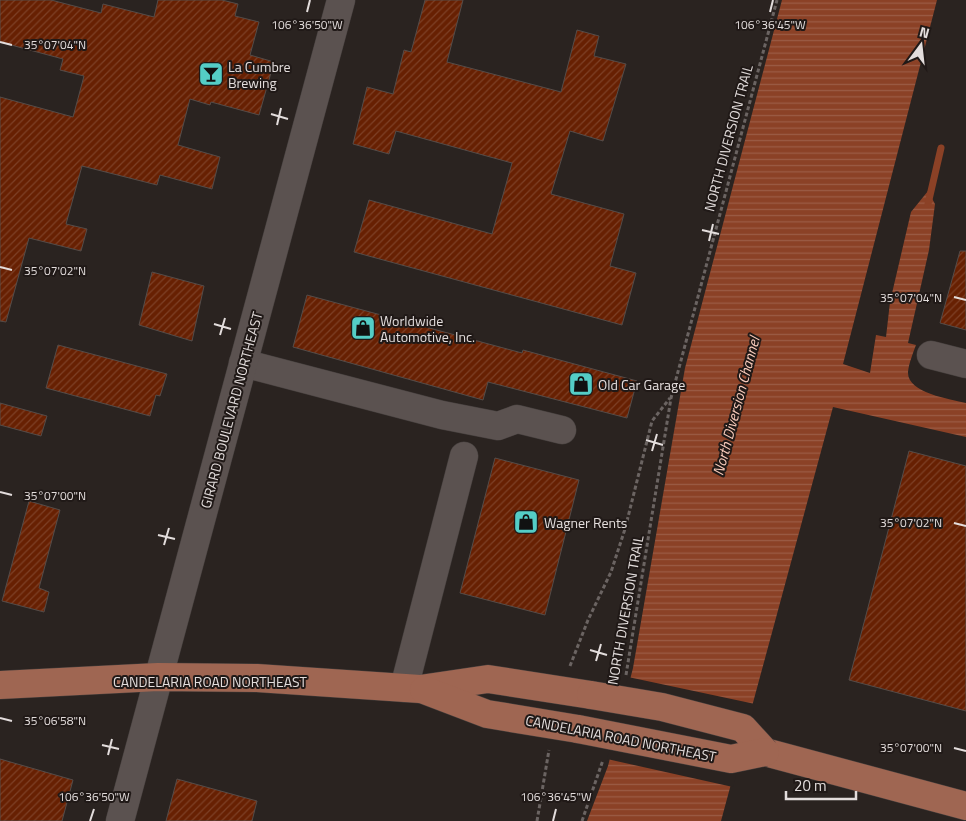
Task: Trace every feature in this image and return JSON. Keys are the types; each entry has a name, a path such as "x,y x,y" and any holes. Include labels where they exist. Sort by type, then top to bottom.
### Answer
{"main road":[{"name":"CANDELARIA ROAD NORTHEAST","path":"0,685 158,677 257,678 412,688 488,679 591,694 662,707 743,728 765,752"},
{"name":"CANDELARIA ROAD NORTHEAST","path":"412,688 487,714 578,729 731,759 765,752 966,806"}],"street":[{"name":"GIRARD BOULEVARD NORTHEAST","path":"120,821 341,0"},
{"path":"931,355 966,364"},
{"path":"243,363 442,415 498,426 517,419 562,430"},
{"path":"412,688 464,456"}],"path":[{"name":"NORTH DIVERSION TRAIL","path":"626,678 671,398 777,0"},
{"name":"NORTH DIVERSION TRAIL","path":"569,670 588,620 611,572 625,529 652,421 671,398"},
{"path":"538,821 550,745"},
{"path":"582,821 606,752"}],"water":[{"name":"North Diversion Channel","path":"782,0 937,0 843,364 870,373 876,335 886,337 890,302 911,212 928,191 935,204 929,250 908,343 916,345 908,372 914,385 922,390 940,397 966,403 966,437 833,407 721,821 587,821 608,766 633,668 685,368"}],"pier":[{"path":"628,677 755,704 733,787 607,759"}],"building":[{"path":"0,0 51,0 101,13 103,4 154,17 158,0 222,0 238,4 235,16 259,22 250,55 274,62 259,115 211,102 210,105 190,99 178,145 220,157 212,189 160,175 157,185 82,166 66,224 87,229 81,251 29,238 6,322 0,321 0,97 73,117 84,76 60,70 63,59 0,42"},
{"path":"425,0 463,0 447,62 561,92 577,30 599,36 594,56 626,64 603,141 570,131 551,194 624,214 610,266 636,273 622,325 354,252 369,200 492,234 512,163 396,131 389,154 353,144 367,87 393,94 404,50 411,52"},
{"path":"960,251 966,251 966,330 940,323"},
{"path":"152,272 204,286 192,341 139,325"},
{"path":"307,295 522,353 523,350 637,381 627,418 488,382 483,400 293,347"},
{"path":"58,345 167,374 160,396 156,395 150,416 46,388"},
{"path":"0,403 47,416 41,436 0,425"},
{"path":"909,451 966,466 966,711 849,680"},
{"path":"495,458 579,480 545,615 460,593"},
{"path":"29,501 60,510 39,588 49,592 44,612 2,601"},
{"path":"0,759 73,780 62,821 0,821"},
{"path":"177,779 257,801 252,821 166,821"}],"waterway":[{"path":"928,204 941,148"}],"place":[{"name":"La Cumbre Brewing","path":"211,74"},
{"name":"Worldwide Automotive, Inc.","path":"363,328"},
{"name":"Old Car Garage","path":"581,384"},
{"name":"Wagner Rents","path":"526,522"}]}
